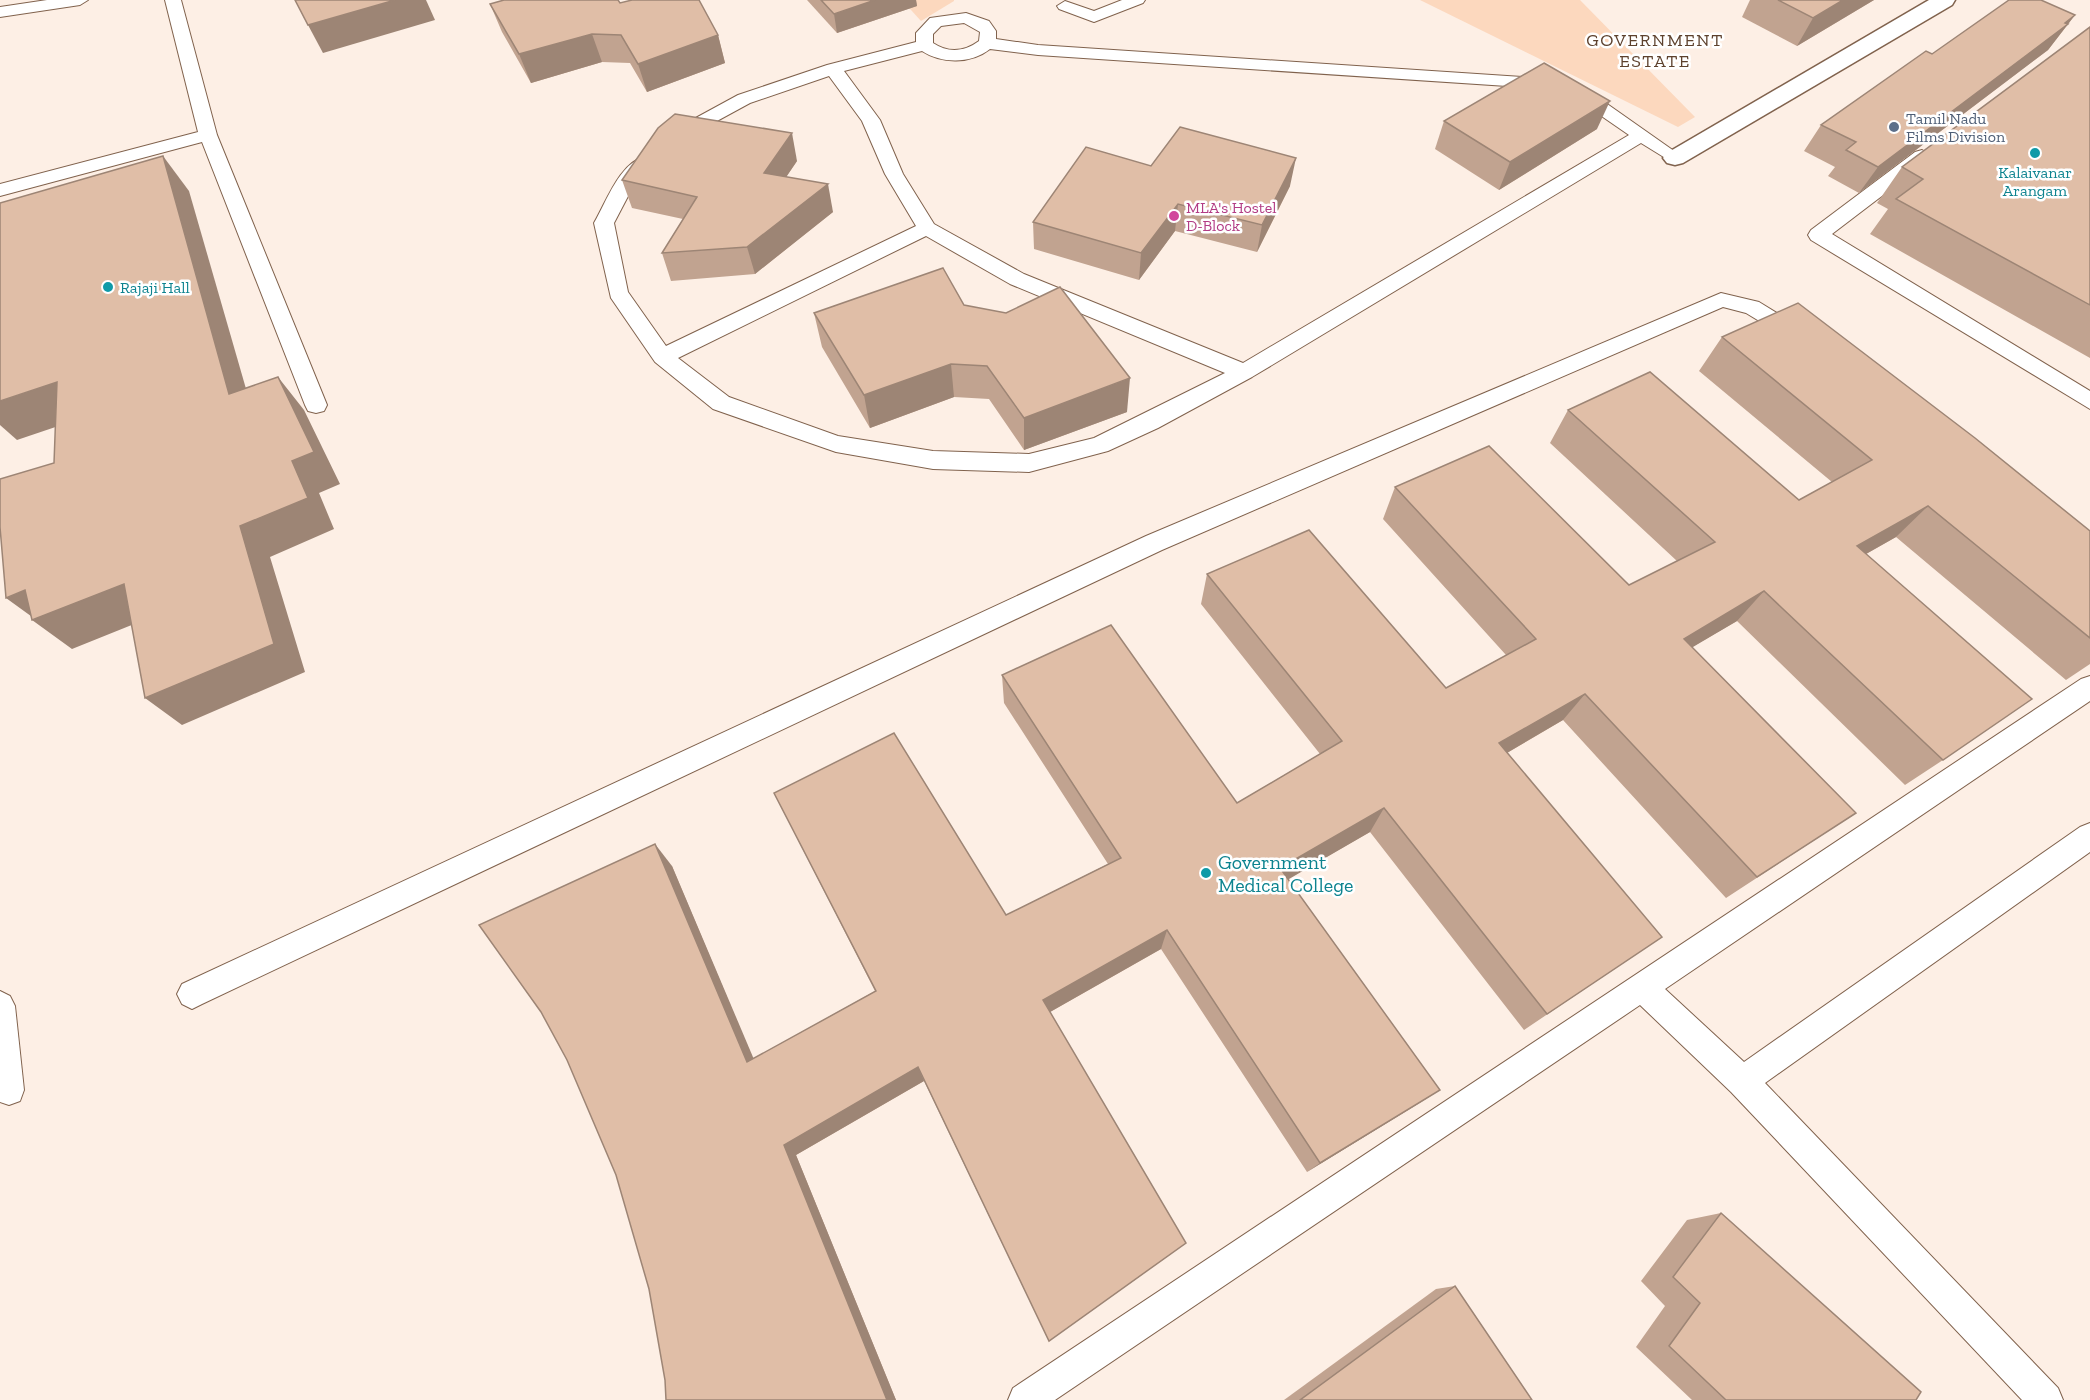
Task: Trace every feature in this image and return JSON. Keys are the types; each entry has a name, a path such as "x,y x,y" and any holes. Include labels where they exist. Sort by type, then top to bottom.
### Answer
{"street":[{"path":"1675,158 1944,0"}],"lane":[{"path":"0,12 80,0"},
{"path":"173,0 208,135 315,405"},
{"path":"950,0 961,18"},
{"path":"1065,6 1094,17 1137,0"},
{"path":"987,43 988,31 983,25 961,18 945,19 928,27 923,39 925,45 931,50 951,56 972,53 987,43 1050,51 1536,83 1577,91 1675,158"},
{"path":"925,45 833,69 744,99 683,130 630,176 604,223 618,293 662,357 721,402 836,444 933,460 1029,463 1100,445 1244,372 1642,135"},
{"path":"833,69 871,120 894,174 927,228 1017,279 1244,372"},
{"path":"0,190 208,135"},
{"path":"1941,142 1818,235 2090,401"},
{"path":"662,357 927,228"},
{"path":"192,994 1154,543 1721,300 1752,307 1791,330 1810,345"},
{"path":"1025,1400 2090,687"},
{"path":"1742,1081 2090,837"},
{"path":"1642,987 1742,1081 2046,1400"},
{"path":"0,1006 9,1090"}],"shaded area":[{"path":"902,0 954,0 954,1 921,21"},
{"path":"1420,0 1580,0 1695,117 1678,127"}],"building":[{"path":"295,0 395,0 308,25"},
{"path":"504,0 618,0 620,3 632,0 699,0 718,35 638,64 621,35 592,34 519,54 490,4"},
{"path":"821,0 875,0 834,14"},
{"path":"1778,0 1843,0 1813,18"},
{"path":"2009,0 2041,0 2075,15 2065,23 2068,24 1878,167 1846,150 1856,142 1821,125 1926,51 1932,54"},
{"name":"Kalaivanar Arangam","path":"2090,27 2090,305 1896,199 1923,179 1902,167"},
{"path":"1544,63 1610,101 1510,162 1444,121"},
{"path":"675,114 792,133 764,173 828,184 747,247 662,253 697,197 622,180 658,128"},
{"path":"1180,127 1296,158 1262,225 1178,204 1141,253 1033,222 1086,147 1151,166"},
{"path":"163,156 229,394 278,377 314,452 292,461 308,498 240,526 274,644 145,698 124,584 32,620 25,590 6,598 0,527 0,479 54,463 57,382 0,401 0,203"},
{"path":"943,268 964,305 1006,313 1060,287 1130,378 1024,418 987,366 951,364 864,395 814,313"},
{"name":"Government Medical College","path":"1798,303 1975,438 2090,531 2090,638 1928,506 1857,546 2032,699 1943,760 1764,591 1684,639 1856,813 1757,877 1585,694 1499,743 1662,937 1547,1014 1384,808 1280,868 1440,1090 1320,1163 1167,930 1043,1000 1186,1243 1049,1341 918,1067 784,1145 887,1400 666,1400 665,1380 649,1289 616,1175 567,1060 541,1012 479,925 655,844 747,1062 876,991 774,793 894,733 1006,915 1121,858 1002,675 1111,625 1237,803 1342,741 1207,574 1309,530 1446,688 1536,639 1395,487 1489,446 1629,585 1715,542 1568,410 1650,372 1799,500 1872,460 1722,337"},
{"path":"1721,1213 1921,1392 1916,1400 1726,1400 1669,1346 1700,1303 1673,1277"},
{"path":"1455,1286 1532,1400 1300,1400"}],"place":[{"name":"Tamil Nadu Films Division","path":"1894,127"},
{"name":"Kalaivanar Arangam","path":"2035,153"},
{"name":"MLA's Hostel D-Block","path":"1174,216"},
{"name":"Rajaji Hall","path":"108,287"},
{"name":"Government Medical College","path":"1206,873"}],"district":[{"name":"GOVERNMENT ESTATE","path":"1655,50"}]}
